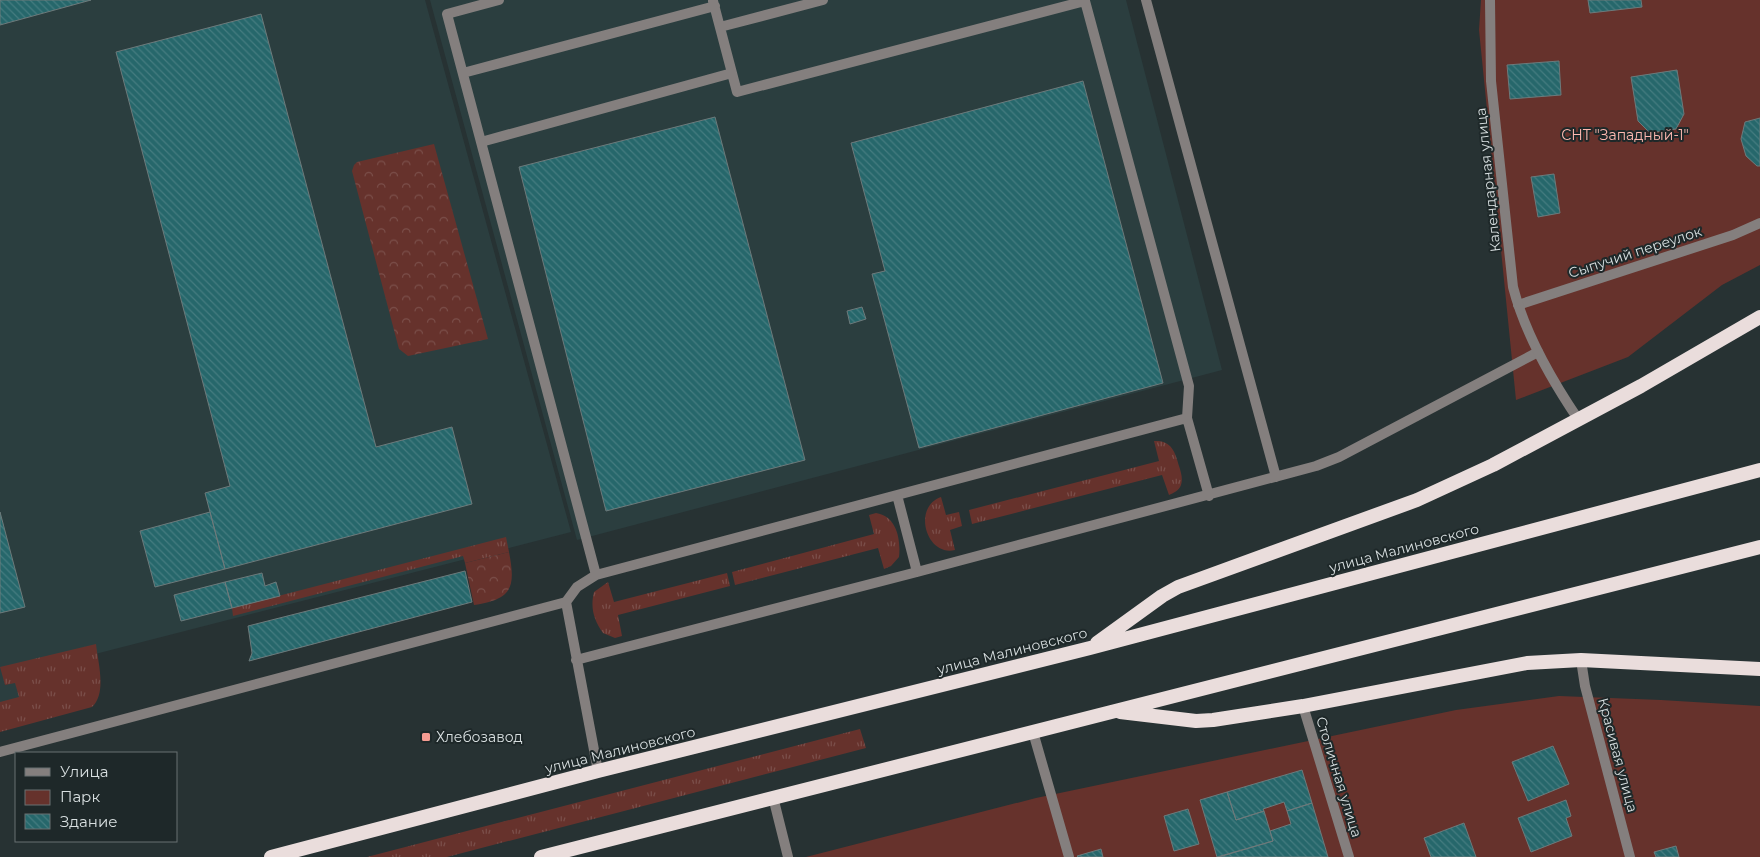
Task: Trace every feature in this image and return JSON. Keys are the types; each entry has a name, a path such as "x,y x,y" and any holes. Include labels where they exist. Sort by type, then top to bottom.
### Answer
{"highway":[{"path":"1090,648 1162,596 1178,587 1417,500 1493,466 1641,386 1760,317"},
{"name":"улица Малиновского","path":"271,857 598,772 1090,648 1760,470"},
{"path":"541,857 1760,547"},
{"path":"1110,711 1196,721 1213,720 1302,706 1527,663 1581,660 1760,668"}],"street":[{"path":"499,0 447,14 596,575"},
{"path":"720,27 823,0"},
{"path":"463,73 714,3 737,92 1085,0 1189,386 1187,418 1209,496"},
{"path":"1146,0 1276,477"},
{"name":"Календарная улица","path":"1490,0 1491,81 1513,287 1518,305 1538,352 1556,386 1578,419"},
{"path":"481,142 732,73"},
{"name":"Сыпучий переулок","path":"1518,305 1733,235 1760,223"},
{"path":"576,660 1209,496 1316,466 1339,457 1538,352"},
{"path":"0,752 566,602 578,586 596,575 1187,418"},
{"path":"897,495 917,572"},
{"path":"566,602 598,772"},
{"name":"Красивая улица","path":"1581,660 1585,686 1630,857"},
{"name":"Столичная улица","path":"1302,706 1348,857"},
{"path":"1033,732 1069,857"},
{"path":"773,797 788,857"}],"shaded area":[{"path":"0,0 425,0 571,532 29,671 40,716 0,726"},
{"path":"430,0 1126,0 1222,370 577,540"}],"green space":[{"name":"СНТ \"Западный-1\"","path":"1481,0 1760,0 1760,265 1722,285 1628,357 1516,400 1479,30"},
{"path":"434,144 488,339 408,356 399,349 352,171 357,162"},
{"path":"1154,441 1165,442 1176,456 1182,480 1176,492 1169,495 1162,475 972,524 969,510 1159,461"},
{"path":"941,497 946,515 959,512 962,526 950,530 955,550 945,550 936,546 926,530 927,510 932,502"},
{"path":"876,513 889,519 898,536 899,557 891,566 884,569 878,548 735,585 732,572 874,534 869,515"},
{"path":"506,537 509,552 465,563 463,556 233,616 232,608"},
{"path":"509,552 512,575 508,590 504,595 496,599 474,605 465,563"},
{"path":"727,573 730,586 618,615 622,636 615,638 603,633 595,619 592,603 594,592 608,582 614,602"},
{"path":"96,644 100,669 100,686 97,701 92,707 0,732 0,702 19,697 15,683 5,685 0,667"},
{"path":"1559,696 1760,706 1760,857 806,857 1036,798 1456,710"},
{"path":"860,729 866,748 447,857 367,857"}],"building":[{"path":"0,0 91,0 0,25"},
{"path":"1588,0 1641,0 1642,7 1590,13"},
{"path":"261,14 376,447 452,427 472,504 225,569 205,493 230,486 116,52"},
{"path":"1559,61 1561,95 1510,99 1507,65"},
{"path":"1677,70 1684,114 1676,129 1650,133 1638,121 1631,77"},
{"path":"1083,81 1163,383 919,448 872,274 885,271 851,143"},
{"path":"715,117 805,460 606,511 519,167"},
{"path":"1760,118 1760,166 1757,166 1746,156 1741,139 1745,122"},
{"path":"1554,174 1560,213 1538,217 1531,177"},
{"path":"862,307 866,319 850,324 847,311"},
{"path":"0,512 25,607 0,613"},
{"path":"210,512 225,569 155,587 140,531"},
{"path":"465,571 472,602 249,661 252,653 248,626"},
{"path":"262,573 265,586 276,582 280,596 232,608 225,582"},
{"path":"225,582 232,608 181,621 174,595"},
{"path":"1553,746 1569,784 1528,801 1512,762"},
{"path":"1302,770 1312,803 1287,811 1284,802 1236,820 1227,792"},
{"path":"1227,792 1236,820 1264,811 1273,841 1217,857 1200,800"},
{"path":"1566,800 1571,816 1566,818 1572,836 1531,852 1518,818"},
{"path":"1312,803 1328,857 1219,857 1273,841 1270,831 1291,824 1287,811"},
{"path":"1188,809 1199,844 1174,851 1164,816"},
{"path":"1464,823 1476,857 1431,857 1424,838"},
{"path":"1676,846 1679,857 1656,857 1654,852"},
{"path":"1101,849 1103,857 1077,856"}],"place":[{"name":"Хлебозавод","path":"426,737"}]}
